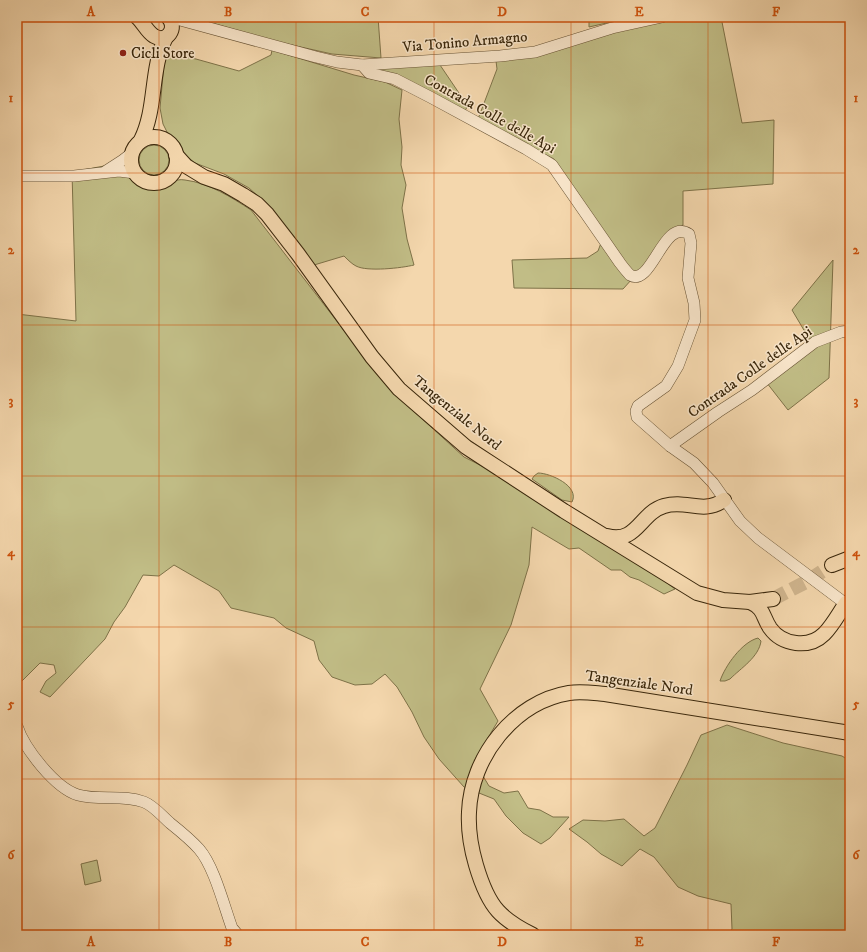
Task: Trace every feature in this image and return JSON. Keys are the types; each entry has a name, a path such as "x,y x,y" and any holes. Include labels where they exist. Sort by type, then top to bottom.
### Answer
{"main road":[{"path":"137,17 159,34"},
{"path":"153,17 148,24 159,34"},
{"path":"152,105 155,119 164,139 174,149 177,162 175,170 171,176 159,183 152,183 139,178 135,173 130,160 132,153 147,129 152,105 157,62 155,44 159,34 172,28 172,24 168,17"},
{"path":"141,140 149,137 164,139"},
{"name":"Tangenziale Nord","path":"176,155 186,166 204,177"},
{"name":"Tangenziale Nord","path":"171,176 182,174 204,177 224,184 257,204 267,214 298,254 372,357 399,388 466,447 564,511 607,536 697,593 723,600 750,602 772,599 764,614"},
{"path":"607,536 614,538 629,535 643,519 653,511 664,506 678,504 703,508 710,507 724,500"},
{"path":"634,530 632,543 633,549 641,558"},
{"path":"832,565 850,558"},
{"path":"750,602 764,614 769,627 779,637 792,642 806,643 824,634 848,605"},
{"name":"Tangenziale Nord","path":"533,935 514,925 498,911 486,893 473,856 469,834 469,810 472,788 484,759 491,746 518,716 548,698 581,692 605,694 850,733"}],"street":[{"path":"168,17 316,57 337,62 362,65"},
{"name":"Via Tonino Armagno","path":"362,65 500,56 535,52 612,28 662,17"},
{"path":"159,34 184,27 202,26"},
{"name":"Contrada Colle delle Api","path":"362,65 369,73 395,79 430,96 552,165 620,263 631,275 640,276 652,263 663,245 672,235 678,232 685,232 689,234 691,243 688,278 694,303 695,320 678,366 666,386 638,406 636,412 638,417 670,446 694,463 713,483 740,521 758,538 848,605"},
{"path":"105,172 132,153"},
{"path":"17,176 81,175 125,171 135,173"},
{"name":"Contrada Colle delle Api","path":"670,446 752,390 815,342 841,332 850,331"},
{"path":"17,726 19,733 32,753 49,774 67,790 79,795 132,798 146,803 156,810 200,850 211,868 232,928 238,935"}],"shaded area":[{"path":"191,17 378,17 381,58 332,54 274,41"},
{"path":"589,17 633,17 589,27"},
{"path":"690,17 721,17 742,123 774,120 773,184 683,191 683,225 667,233 651,258 623,289 514,288 512,260 587,258 598,251 601,243 607,240 554,159 478,119 497,69 496,61 616,31"},
{"path":"272,50 354,75 385,82 402,90 399,119 402,147 401,165 406,185 402,208 407,239 414,265 368,269 356,266 344,256 314,265 269,206 249,188 224,174 195,163 185,156 178,142 167,132 163,124 160,108 165,53 196,59 239,71 271,55"},
{"path":"440,65 463,99 469,103 465,111 378,72 376,67"},
{"path":"154,145 165,149 169,160 165,171 154,175 143,171 139,160 143,149"},
{"path":"104,166 116,175 131,178 145,186 152,188 162,187 181,180 203,184 228,196 251,210 356,346 396,395 464,457 492,471 572,524 659,577 675,589 664,594 639,580 630,577 621,570 611,570 579,548 569,549 532,527 529,565 511,625 480,689 498,721 474,761 489,786 504,793 518,791 528,808 540,810 553,817 569,817 550,838 541,844 523,833 506,816 494,799 464,787 439,759 424,737 412,712 397,687 385,674 372,684 355,685 332,677 319,660 314,641 286,628 274,618 231,608 219,591 174,565 159,576 143,575 105,639 50,697 40,692 46,681 56,673 54,665 40,663 19,684 17,684 17,314 76,321 72,172"},
{"path":"833,260 829,378 788,410 763,378 811,342 792,310"},
{"path":"538,473 550,475 568,486 572,491 572,502 562,500 532,479"},
{"path":"758,638 761,641 760,647 753,657 730,679 720,681 730,662 740,649 752,640"},
{"path":"727,725 783,743 842,756 850,761 850,935 729,935 732,929 731,904 698,896 678,887 654,857 640,849 622,866 601,854 569,829 583,820 605,821 624,819 644,836 655,828 701,735"},
{"path":"97,860 101,881 85,885 81,864"}],"tunnel":[{"path":"773,599 806,582 832,565"}],"place":[{"name":"Cicli Store","path":"123,53"}]}
